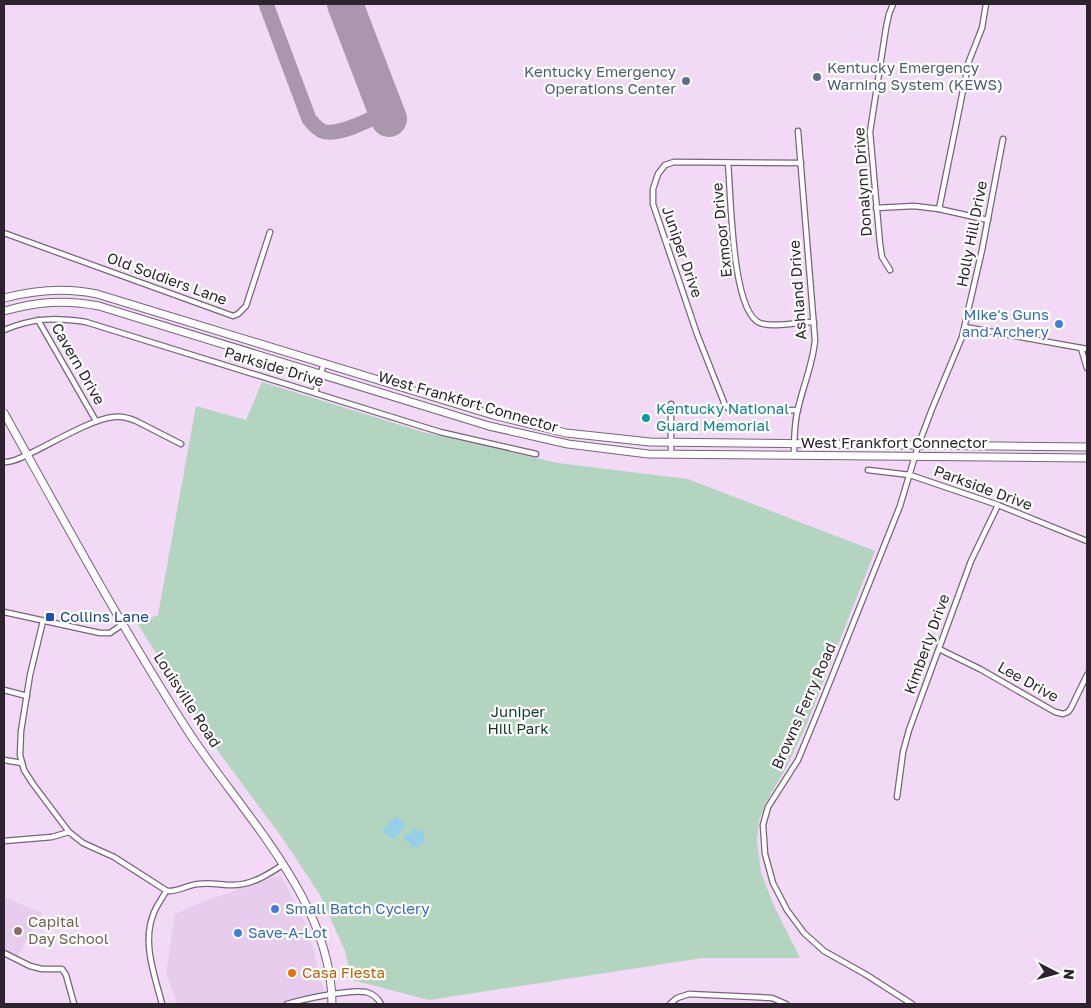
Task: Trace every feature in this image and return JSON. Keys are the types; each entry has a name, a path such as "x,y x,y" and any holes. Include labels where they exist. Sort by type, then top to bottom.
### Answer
{"main road":[{"name":"West Frankfort Connector","path":"4,298 28,292 50,290 86,292 130,303 493,415 536,427 602,438 671,443 1087,447"},
{"name":"West Frankfort Connector","path":"4,311 47,302 86,303 121,312 482,423 537,438 600,449 670,454 1087,458"},
{"name":"Louisville Road","path":"4,413 123,624 187,729 284,864 316,928 324,950 332,1004"}],"street":[{"name":"Donalynn Drive","path":"890,270 880,250 871,128 886,28 893,4"},
{"path":"939,210 969,62 982,28 986,4"},
{"name":"Ashland Drive","path":"794,456 798,410 814,349 814,322 798,131"},
{"name":"Holly Hill Drive","path":"910,475 918,446 965,327 1003,139"},
{"name":"Juniper Drive","path":"798,410 738,412 725,405 652,204 653,189 658,174 665,165 681,162 801,163"},
{"name":"Exmoor Drive","path":"728,163 736,268 742,292 750,312 755,320 762,324 814,322"},
{"path":"876,208 914,206 988,220"},
{"name":"Old Soldiers Lane","path":"4,233 233,316 246,306 270,232"},
{"name":"Parkside Drive","path":"4,330 38,320 62,318 86,322 440,432 536,454"},
{"name":"Cavern Drive","path":"38,320 96,421"},
{"path":"965,327 1087,349"},
{"path":"1081,348 1087,368"},
{"path":"315,393 324,363"},
{"path":"670,454 671,404"},
{"path":"4,462 27,454 96,421 115,416 129,418 181,444"},
{"name":"Parkside Drive","path":"868,470 910,475 998,505 1087,540"},
{"name":"Browns Ferry Road","path":"910,475 880,558 798,760 768,807 763,825 763,834 767,864 773,883 787,910 804,933 824,951 866,974 911,1004"},
{"name":"Kimberly Drive","path":"897,797 905,741 971,561 998,505"},
{"path":"4,612 105,634 123,624"},
{"path":"43,621 27,696 20,744 22,763 33,784 69,832 83,843 114,858 166,891 176,891 200,884 245,884 262,877 284,864"},
{"name":"Lee Drive","path":"939,649 980,669 1055,712 1062,714 1068,712 1071,708 1087,675"},
{"path":"4,690 27,696"},
{"path":"4,760 22,763"},
{"path":"4,841 52,837 69,832"},
{"path":"162,1004 150,958 149,942 153,916 166,891"},
{"path":"4,953 36,968 62,969 66,975 74,1004"},
{"path":"287,1004 358,991 374,996 381,1004"},
{"path":"670,1004 677,998 689,994 772,998 786,1004"}],"shaded area":[{"path":"281,875 308,928 324,992 300,996 278,1004 177,1004 166,973 175,914 210,899"},
{"name":"Capital Day School","path":"4,897 42,913 17,957 4,949"}],"green space":[{"name":"Juniper Hill Park","path":"262,382 423,432 558,463 688,479 875,551 806,726 787,766 765,804 759,821 757,840 761,873 775,908 800,958 703,958 429,1000 352,980 345,951 320,895 283,839 220,754 137,623 158,615 196,406 246,420"}],"water":[{"path":"395,816 406,825 394,840 382,831"},
{"path":"411,829 416,829 417,832 423,830 425,844 419,843 420,847 409,847 410,843 404,840 405,834 411,834"}],"taxiway":[{"path":"266,4 309,119 316,127 325,132 339,131 356,126 386,112"}],"runway":[{"path":"345,4 389,119"}],"place":[{"name":"Kentucky Emergency Warning System (KEWS)","path":"817,77"},
{"name":"Kentucky Emergency Operations Center","path":"686,81"},
{"name":"Mike's Guns and Archery","path":"1059,324"},
{"name":"Kentucky National Guard Memorial","path":"646,418"},
{"name":"Collins Lane","path":"50,617"},
{"name":"Small Batch Cyclery","path":"275,909"},
{"name":"Capital Day School","path":"18,931"},
{"name":"Save-A-Lot","path":"238,933"},
{"name":"Casa Fiesta","path":"292,973"}]}
